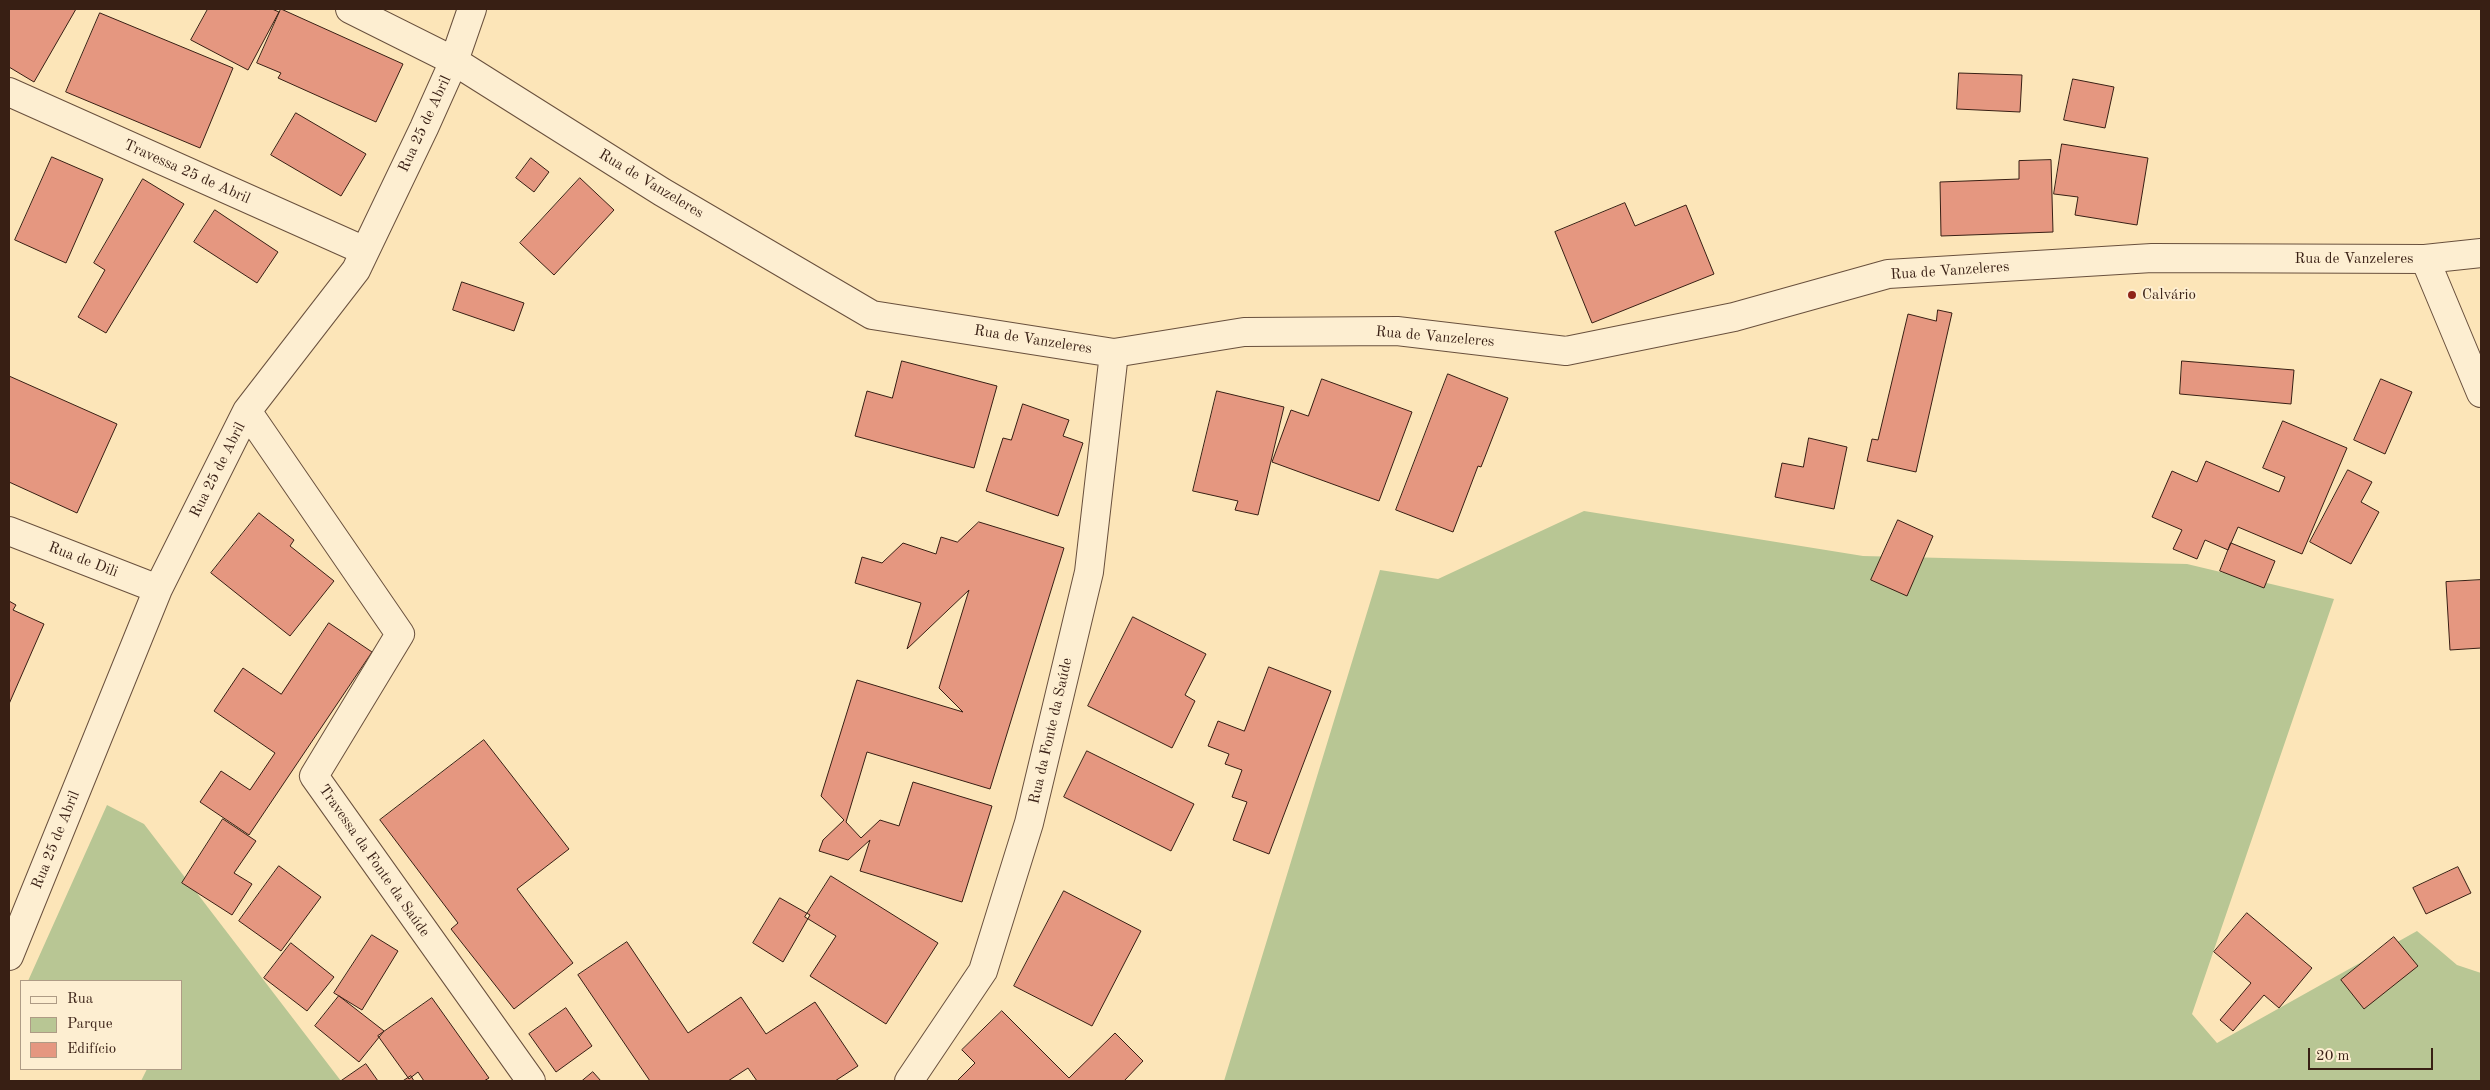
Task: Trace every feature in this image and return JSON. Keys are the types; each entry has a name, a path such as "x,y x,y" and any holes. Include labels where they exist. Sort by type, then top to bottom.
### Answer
{"street":[{"name":"Rua de Vanzeleres","path":"350,9 454,61 662,192 872,315 1114,353 1244,332 1397,331 1566,351 1734,317 1888,274 2152,258 2425,259 2481,252"},
{"name":"Rua 25 de Abril","path":"9,956 158,589 247,412 356,270 454,61 472,9"},
{"name":"Travessa 25 de Abril","path":"9,92 365,251"},
{"path":"2425,259 2481,393"},
{"name":"Rua da Fonte da Saúde","path":"909,1081 983,971 1029,823 1089,572 1114,353"},
{"name":"Travessa da Fonte da Saúde","path":"247,412 400,634 314,776 531,1081"},
{"name":"Rua de Dili","path":"9,530 158,589"}],"green space":[{"path":"1584,511 1863,556 2187,564 2334,599 2192,1014 2217,1043 2417,931 2457,965 2481,973 2481,1081 1224,1081 1380,570 1438,579"},
{"path":"107,805 144,824 341,1081 141,1081 146,1070 182,1070 182,980 28,980"}],"building":[{"path":"9,9 76,9 34,82 9,67"},
{"path":"208,9 272,9 279,12 248,70 191,40"},
{"path":"281,9 403,64 376,122 278,78 281,73 257,63"},
{"path":"100,13 233,68 200,148 66,92"},
{"path":"1959,73 2022,75 2020,112 1957,109"},
{"path":"2073,79 2114,87 2105,128 2064,120"},
{"path":"296,113 366,154 341,196 271,155"},
{"path":"2062,144 2148,158 2137,225 2075,215 2078,197 2054,194"},
{"path":"52,157 103,179 66,263 15,240"},
{"path":"531,158 549,172 534,192 516,178"},
{"path":"2051,160 2053,232 1941,236 1940,182 2019,179 2019,161"},
{"path":"580,178 614,210 554,275 520,243"},
{"path":"143,179 184,204 106,333 78,317 105,270 94,263"},
{"path":"1625,203 1635,226 1686,205 1714,274 1592,323 1555,232"},
{"path":"215,210 278,252 257,283 194,242"},
{"path":"462,282 524,303 514,331 453,310"},
{"path":"1938,310 1952,313 1916,472 1867,461 1872,439 1878,440 1908,314 1936,321"},
{"path":"902,361 997,386 974,468 855,436 867,391 892,398"},
{"path":"2182,361 2294,370 2291,404 2180,394"},
{"path":"1448,374 1508,398 1481,467 1478,466 1453,532 1396,510"},
{"path":"9,376 117,424 77,513 9,482"},
{"path":"1322,379 1412,412 1379,501 1272,462 1291,410 1308,416"},
{"path":"2381,379 2412,392 2385,454 2354,440"},
{"path":"1217,391 1284,407 1258,515 1235,510 1238,501 1193,491"},
{"path":"1023,404 1069,420 1063,436 1083,443 1058,516 986,491 1003,438 1011,440"},
{"path":"2283,421 2347,448 2302,554 2238,527 2228,550 2205,540 2197,559 2173,549 2182,530 2152,517 2172,471 2197,482 2206,461 2279,492 2285,477 2263,468"},
{"path":"1809,438 1847,447 1834,509 1775,497 1782,463 1803,467"},
{"path":"2348,470 2372,482 2361,502 2379,512 2351,564 2310,542"},
{"path":"259,513 294,540 290,546 334,581 290,636 211,573"},
{"path":"1898,520 1933,536 1907,596 1871,580"},
{"path":"979,522 1064,548 990,789 867,752 846,822 861,838 880,820 899,826 913,782 992,806 962,902 860,871 870,840 848,860 819,851 823,840 844,820 821,796 857,680 963,712 939,688 969,590 907,649 921,603 855,583 862,557 882,563 903,543 936,554 941,537 957,542"},
{"path":"2231,543 2275,561 2264,588 2220,571"},
{"path":"2481,580 2481,648 2450,650 2446,582"},
{"path":"9,601 16,605 13,610 44,624 9,704"},
{"path":"1133,617 1206,654 1185,695 1195,701 1172,748 1088,706"},
{"path":"329,623 372,652 249,835 200,802 221,771 250,790 275,753 214,711 243,668 281,694"},
{"path":"1269,667 1331,691 1269,854 1233,840 1247,802 1232,797 1242,770 1225,764 1229,754 1208,746 1218,721 1244,731"},
{"path":"484,740 569,849 517,889 573,963 514,1009 451,929 458,923 380,820"},
{"path":"1087,751 1194,804 1171,851 1064,797"},
{"path":"223,819 256,841 234,873 252,884 232,915 182,883"},
{"path":"279,866 321,897 281,951 239,921"},
{"path":"2458,867 2471,893 2426,914 2413,888"},
{"path":"831,876 938,943 886,1024 810,976 836,936 805,917"},
{"path":"1064,891 1141,931 1092,1026 1014,986"},
{"path":"780,898 810,915 783,962 753,943"},
{"path":"2247,913 2312,968 2279,1008 2264,995 2233,1031 2220,1020 2251,983 2214,952"},
{"path":"372,935 398,951 362,1010 334,993"},
{"path":"2394,937 2418,966 2364,1009 2341,980"},
{"path":"627,942 688,1033 741,997 766,1034 815,1002 858,1066 835,1081 757,1081 748,1068 728,1081 650,1081 578,975"},
{"path":"291,943 334,977 307,1011 264,978"},
{"path":"339,996 384,1031 359,1062 315,1026"},
{"path":"432,998 489,1078 484,1081 424,1081 418,1072 409,1079 378,1036"},
{"path":"566,1008 592,1046 556,1072 529,1034"},
{"path":"1002,1011 1069,1078 1115,1033 1143,1061 1124,1081 957,1081 975,1063 962,1050"},
{"path":"366,1064 378,1081 341,1081"},
{"path":"593,1072 601,1081 582,1081"},
{"path":"411,1076 414,1081 403,1081"}],"place":[{"name":"Calvário","path":"2132,295"}]}
